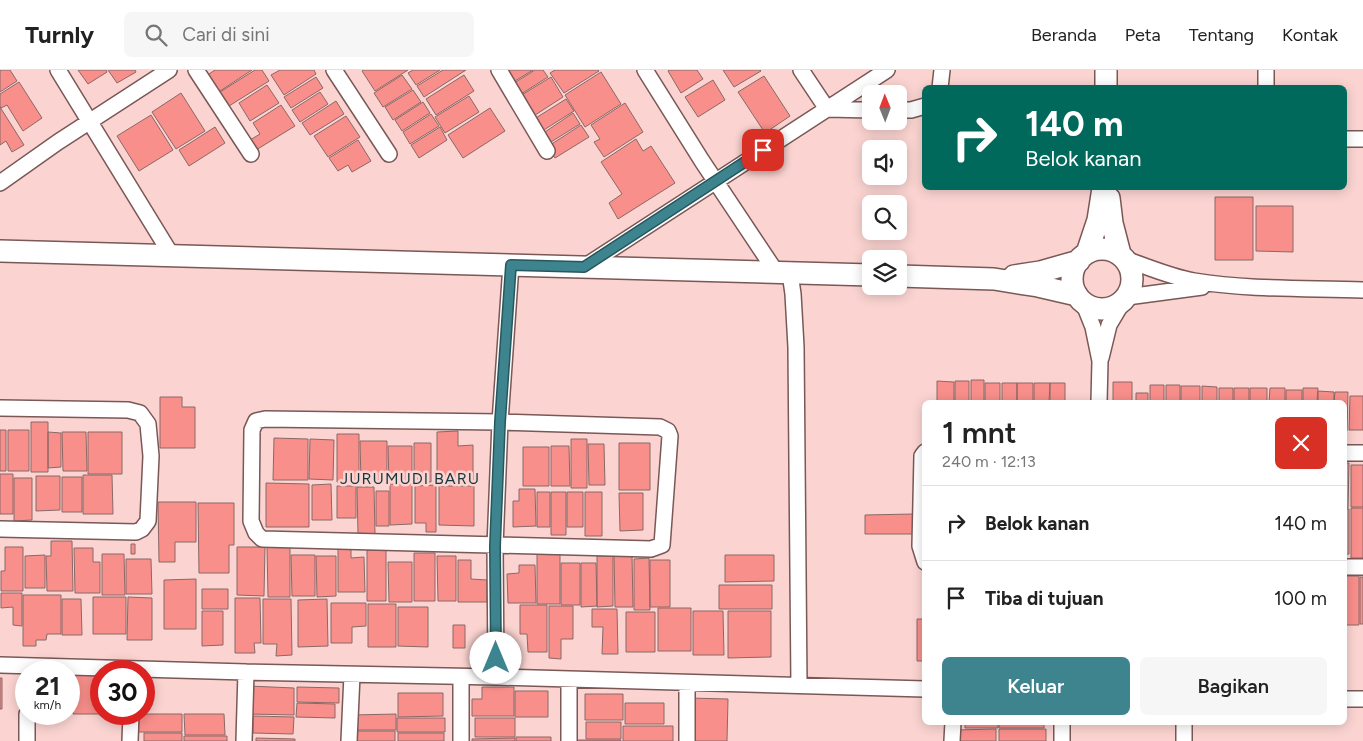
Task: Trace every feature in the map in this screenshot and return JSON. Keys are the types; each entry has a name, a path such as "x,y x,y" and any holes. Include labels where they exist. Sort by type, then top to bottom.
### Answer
{"street":[{"path":"58,70 172,256"},
{"path":"0,183 90,121 169,70"},
{"path":"196,70 251,154"},
{"path":"334,70 389,154"},
{"path":"499,70 548,151"},
{"path":"645,70 716,181 783,272 793,294 796,348 799,685"},
{"path":"801,70 827,109"},
{"path":"584,267 887,70"},
{"path":"940,85 942,70"},
{"path":"1106,70 1106,85"},
{"path":"1266,70 1266,85"},
{"path":"908,110 922,107"},
{"path":"827,109 862,110"},
{"path":"1347,139 1363,140"},
{"path":"1100,362 1093,327 1072,282 1075,267 1083,257 1098,220 1103,190"},
{"path":"1099,400 1100,362 1109,325 1132,288 1133,277 1130,268 1122,257 1112,223 1108,190"},
{"path":"994,279 1040,272 1083,257 1098,249 1109,250 1158,271 1193,280 1228,285 1363,290"},
{"path":"0,251 862,275"},
{"path":"496,676 495,546 500,422 511,265"},
{"path":"907,276 994,279 1038,286 1080,299 1090,307 1099,309 1107,309 1124,300 1160,291 1228,285"},
{"path":"0,408 128,410 140,413 148,424 151,456 148,521 142,529 136,532 0,530"},
{"path":"265,419 500,422 660,427 668,431 670,436 662,545 651,549 495,546 262,539 256,534 251,521 252,430 256,421 265,419"},
{"path":"1347,453 1363,453"},
{"path":"922,456 920,537 922,552"},
{"path":"1347,568 1363,568"},
{"path":"0,665 15,667"},
{"path":"155,670 496,676 922,689"},
{"path":"244,741 246,672"},
{"path":"349,741 352,675"},
{"path":"461,676 461,741"},
{"path":"569,679 569,741"},
{"path":"687,682 687,741"},
{"path":"1347,698 1363,699"},
{"path":"27,725 27,741"},
{"path":"130,741 131,725"},
{"path":"952,741 953,725"},
{"path":"1062,725 1062,741"},
{"path":"1184,725 1184,741"}],"building":[{"path":"0,70 10,70 17,81 0,92"},
{"path":"78,70 106,70 107,72 88,84"},
{"path":"108,70 135,70 136,72 117,83"},
{"path":"215,70 252,70 217,93 206,76"},
{"path":"255,70 262,70 269,81 229,106 220,92"},
{"path":"280,70 314,70 316,74 284,95 271,75"},
{"path":"408,70 375,91 362,71"},
{"path":"413,70 440,70 416,85 408,73"},
{"path":"443,70 466,70 424,97 417,86"},
{"path":"508,70 533,70 510,84 503,73"},
{"path":"535,70 543,70 548,77 518,96 511,85"},
{"path":"555,70 599,71 564,93 550,73"},
{"path":"669,70 697,70 703,79 681,93"},
{"path":"723,70 760,70 761,71 734,87"},
{"path":"601,72 621,104 585,127 565,95"},
{"path":"402,75 412,89 383,107 374,93"},
{"path":"464,75 474,91 436,115 426,99"},
{"path":"764,76 790,116 765,133 738,92"},
{"path":"316,77 323,88 291,108 284,97"},
{"path":"551,77 563,97 529,119 520,96"},
{"path":"713,80 725,100 698,117 685,97"},
{"path":"19,82 42,118 23,131 7,105 1,108 0,106 0,94"},
{"path":"267,85 279,103 250,121 239,103"},
{"path":"413,90 421,102 393,120 385,107"},
{"path":"320,92 328,104 300,122 292,110"},
{"path":"181,93 205,131 176,149 152,112"},
{"path":"469,96 479,112 445,133 435,117"},
{"path":"566,99 574,111 539,133 531,121"},
{"path":"336,101 344,114 310,135 302,123"},
{"path":"423,102 430,113 402,131 395,120"},
{"path":"625,103 643,132 604,157 594,142 600,139 591,125"},
{"path":"281,105 295,126 256,150 250,140 260,134 253,123"},
{"path":"0,107 24,145 12,152 6,141 0,145"},
{"path":"490,108 505,131 463,158 448,135"},
{"path":"573,113 580,124 546,145 539,136"},
{"path":"431,114 439,126 410,144 403,132"},
{"path":"151,115 173,150 139,171 117,136"},
{"path":"346,116 360,137 328,157 314,136"},
{"path":"581,125 589,137 555,158 547,147"},
{"path":"215,127 225,143 189,166 179,150"},
{"path":"440,127 447,140 419,158 411,145"},
{"path":"636,139 643,151 651,146 675,183 618,219 609,203 622,194 601,162"},
{"path":"358,140 371,161 352,172 348,165 338,171 329,158"},
{"path":"1215,197 1253,197 1253,260 1215,260"},
{"path":"1256,206 1293,206 1293,252 1256,251"},
{"path":"971,380 984,380 984,400 971,400"},
{"path":"937,381 954,382 954,400 937,400"},
{"path":"955,381 969,381 969,400 955,400"},
{"path":"1113,382 1132,382 1132,400 1113,400"},
{"path":"985,383 1000,383 1000,400 985,400"},
{"path":"1002,383 1017,383 1017,400 1002,400"},
{"path":"1017,383 1033,383 1033,400 1017,400"},
{"path":"1034,383 1050,383 1049,400 1034,400"},
{"path":"1050,383 1065,383 1065,400 1050,400"},
{"path":"1150,385 1164,385 1164,400 1150,400"},
{"path":"1166,385 1180,385 1180,400 1166,400"},
{"path":"1181,386 1200,386 1200,400 1181,400"},
{"path":"1202,386 1217,387 1217,400 1202,400"},
{"path":"1219,388 1233,388 1233,400 1219,400"},
{"path":"1234,388 1249,388 1249,400 1234,400"},
{"path":"1250,388 1267,388 1267,400 1250,400"},
{"path":"1270,388 1285,388 1285,400 1269,400"},
{"path":"1303,388 1318,388 1317,400 1303,400"},
{"path":"1286,390 1302,390 1302,400 1286,400"},
{"path":"1318,391 1334,392 1334,400 1318,400"},
{"path":"1335,392 1348,392 1347,431 1347,400 1334,400"},
{"path":"1136,393 1148,393 1148,400 1136,400"},
{"path":"1350,396 1363,396 1363,430 1349,430"},
{"path":"160,397 182,397 182,407 195,407 195,448 160,448"},
{"path":"31,422 48,422 48,472 31,472"},
{"path":"0,430 6,430 6,471 0,471"},
{"path":"8,430 29,430 29,471 8,471"},
{"path":"458,431 458,446 473,445 473,483 437,483 437,432"},
{"path":"48,432 61,433 61,467 48,468"},
{"path":"62,432 86,432 87,471 63,471"},
{"path":"88,432 122,432 122,474 88,474"},
{"path":"337,434 359,434 359,482 337,482"},
{"path":"274,438 308,439 308,480 273,480"},
{"path":"310,439 334,440 333,480 309,479"},
{"path":"571,439 587,439 587,488 571,488"},
{"path":"360,441 387,441 387,483 361,483"},
{"path":"414,443 431,443 431,482 414,482"},
{"path":"619,443 650,443 650,490 619,490"},
{"path":"588,444 604,444 605,485 589,485"},
{"path":"388,446 412,446 412,482 389,482"},
{"path":"551,446 569,446 570,486 551,486"},
{"path":"523,447 549,447 549,486 523,486"},
{"path":"1347,463 1349,463 1348,508"},
{"path":"1351,465 1363,465 1363,507 1351,507"},
{"path":"0,474 13,474 13,514 0,514"},
{"path":"83,475 112,475 113,514 83,514"},
{"path":"36,476 60,476 60,510 36,511"},
{"path":"62,477 82,477 82,512 62,512"},
{"path":"14,478 32,478 32,520 14,521"},
{"path":"266,483 309,484 309,527 266,527"},
{"path":"331,484 332,520 312,520 312,485"},
{"path":"390,484 412,484 412,524 390,525"},
{"path":"436,485 436,532 426,532 426,523 415,523 415,486"},
{"path":"337,486 356,486 356,518 337,518"},
{"path":"439,486 474,486 474,526 439,525"},
{"path":"357,487 374,487 375,534 358,534"},
{"path":"519,489 535,489 536,526 513,527 513,501 519,501"},
{"path":"376,491 389,491 389,526 376,526"},
{"path":"537,492 550,492 550,527 537,527"},
{"path":"551,492 566,492 566,535 551,535"},
{"path":"567,492 583,492 583,527 567,527"},
{"path":"585,492 602,492 602,536 585,536"},
{"path":"619,493 643,493 643,530 620,531"},
{"path":"158,502 196,502 196,542 175,542 175,562 159,562"},
{"path":"198,503 234,503 234,545 229,545 229,573 199,573"},
{"path":"1351,508 1363,508 1363,558 1351,558"},
{"path":"1347,509 1349,509 1349,554 1347,554"},
{"path":"913,514 913,534 865,534 865,515"},
{"path":"51,541 72,541 73,591 47,591 46,556 51,556"},
{"path":"131,544 135,544 135,554 131,554"},
{"path":"267,546 290,546 290,597 268,597"},
{"path":"5,547 23,547 23,591 1,591 1,571 5,571"},
{"path":"237,547 265,547 264,596 237,595"},
{"path":"74,548 93,548 93,562 100,562 100,593 75,593"},
{"path":"338,549 351,549 351,558 364,557 365,592 338,592"},
{"path":"367,550 386,550 386,601 367,601"},
{"path":"414,553 435,553 435,601 414,601"},
{"path":"102,554 124,554 125,595 102,595"},
{"path":"537,554 560,554 560,604 537,604"},
{"path":"45,555 45,588 25,588 25,556"},
{"path":"291,555 315,555 315,596 292,596"},
{"path":"632,555 633,607 615,607 614,556"},
{"path":"725,555 774,555 774,581 725,582"},
{"path":"316,556 336,556 336,596 317,597"},
{"path":"437,556 456,556 456,601 438,601"},
{"path":"597,556 613,556 613,606 597,607"},
{"path":"649,558 650,610 634,610 634,559"},
{"path":"126,559 151,559 152,594 126,594"},
{"path":"458,560 471,560 471,579 487,580 487,602 458,602"},
{"path":"650,560 670,560 670,607 650,607"},
{"path":"388,562 412,562 412,602 389,602"},
{"path":"561,563 580,563 580,605 561,605"},
{"path":"581,563 596,563 597,606 581,607"},
{"path":"519,565 535,565 536,603 508,603 507,574 519,573"},
{"path":"1347,576 1359,576 1359,625 1347,625"},
{"path":"1360,577 1363,577 1363,624 1360,624"},
{"path":"196,579 196,629 164,629 164,580"},
{"path":"719,585 772,585 772,609 719,609"},
{"path":"202,589 228,589 228,609 202,609"},
{"path":"1,593 22,593 22,626 13,625 13,607 1,608"},
{"path":"23,595 61,595 61,634 47,634 46,640 36,640 36,646 23,646"},
{"path":"93,597 126,597 126,634 93,634"},
{"path":"128,597 152,598 152,640 127,640"},
{"path":"235,598 260,598 261,643 254,643 255,653 235,653"},
{"path":"62,599 81,599 82,635 62,635"},
{"path":"263,599 291,599 292,655 276,656 277,644 263,644"},
{"path":"327,599 328,646 298,647 298,600"},
{"path":"331,603 366,603 366,626 352,627 352,643 331,643"},
{"path":"368,604 396,604 396,647 368,647"},
{"path":"520,605 547,605 547,652 528,652 527,634 520,634"},
{"path":"549,606 573,606 573,639 561,639 561,659 549,658"},
{"path":"398,607 428,607 428,647 398,646"},
{"path":"658,608 691,608 691,651 658,651"},
{"path":"592,609 617,609 618,654 602,654 603,627 592,627"},
{"path":"202,611 223,611 223,645 202,646"},
{"path":"693,611 723,611 724,655 693,655"},
{"path":"728,611 771,611 771,657 728,658"},
{"path":"626,612 655,612 655,652 626,652"},
{"path":"917,619 922,619 922,661 917,661"},
{"path":"453,625 465,625 465,648 453,648"},
{"path":"80,674 90,674 90,714 80,714"},
{"path":"0,678 2,678 2,709 0,709"},
{"path":"249,686 294,688 294,715 248,714"},
{"path":"297,687 339,688 339,703 297,702"},
{"path":"482,687 514,687 514,716 472,716 472,699 482,699"},
{"path":"515,691 548,691 548,717 515,717"},
{"path":"398,693 443,693 443,716 398,717"},
{"path":"585,694 623,694 623,720 585,720"},
{"path":"689,698 728,699 727,741 689,741"},
{"path":"297,703 335,704 335,718 296,717"},
{"path":"625,703 664,703 664,724 625,724"},
{"path":"155,714 182,714 182,732 135,732 135,725 155,725"},
{"path":"184,714 224,714 225,735 185,735"},
{"path":"396,714 396,730 353,730 353,715"},
{"path":"253,716 294,717 293,734 253,733"},
{"path":"397,718 445,718 445,732 397,732"},
{"path":"475,718 515,718 515,737 475,737"},
{"path":"586,722 621,722 621,739 586,739"},
{"path":"965,725 998,725 998,728 965,728"},
{"path":"999,725 1044,725 1044,728 999,728"},
{"path":"623,726 673,726 673,741 623,741"},
{"path":"996,729 996,741 955,741 955,730"},
{"path":"999,729 1046,729 1046,741 999,741"},
{"path":"354,731 395,731 395,741 354,741"},
{"path":"144,733 182,733 182,741 144,741"},
{"path":"398,733 444,733 444,741 398,741"},
{"path":"184,736 227,736 227,741 184,741"},
{"path":"516,737 551,737 551,741 516,741"},
{"path":"256,738 295,739 295,741 256,741"},
{"path":"515,738 515,741 472,741 472,739"},
{"path":"621,740 621,741 576,741"}],"district":[{"name":"JURUMUDI BARU","path":"410,478"}],"route":[{"path":"496,658 495,546 500,422 511,265 584,267 763,150"}]}
